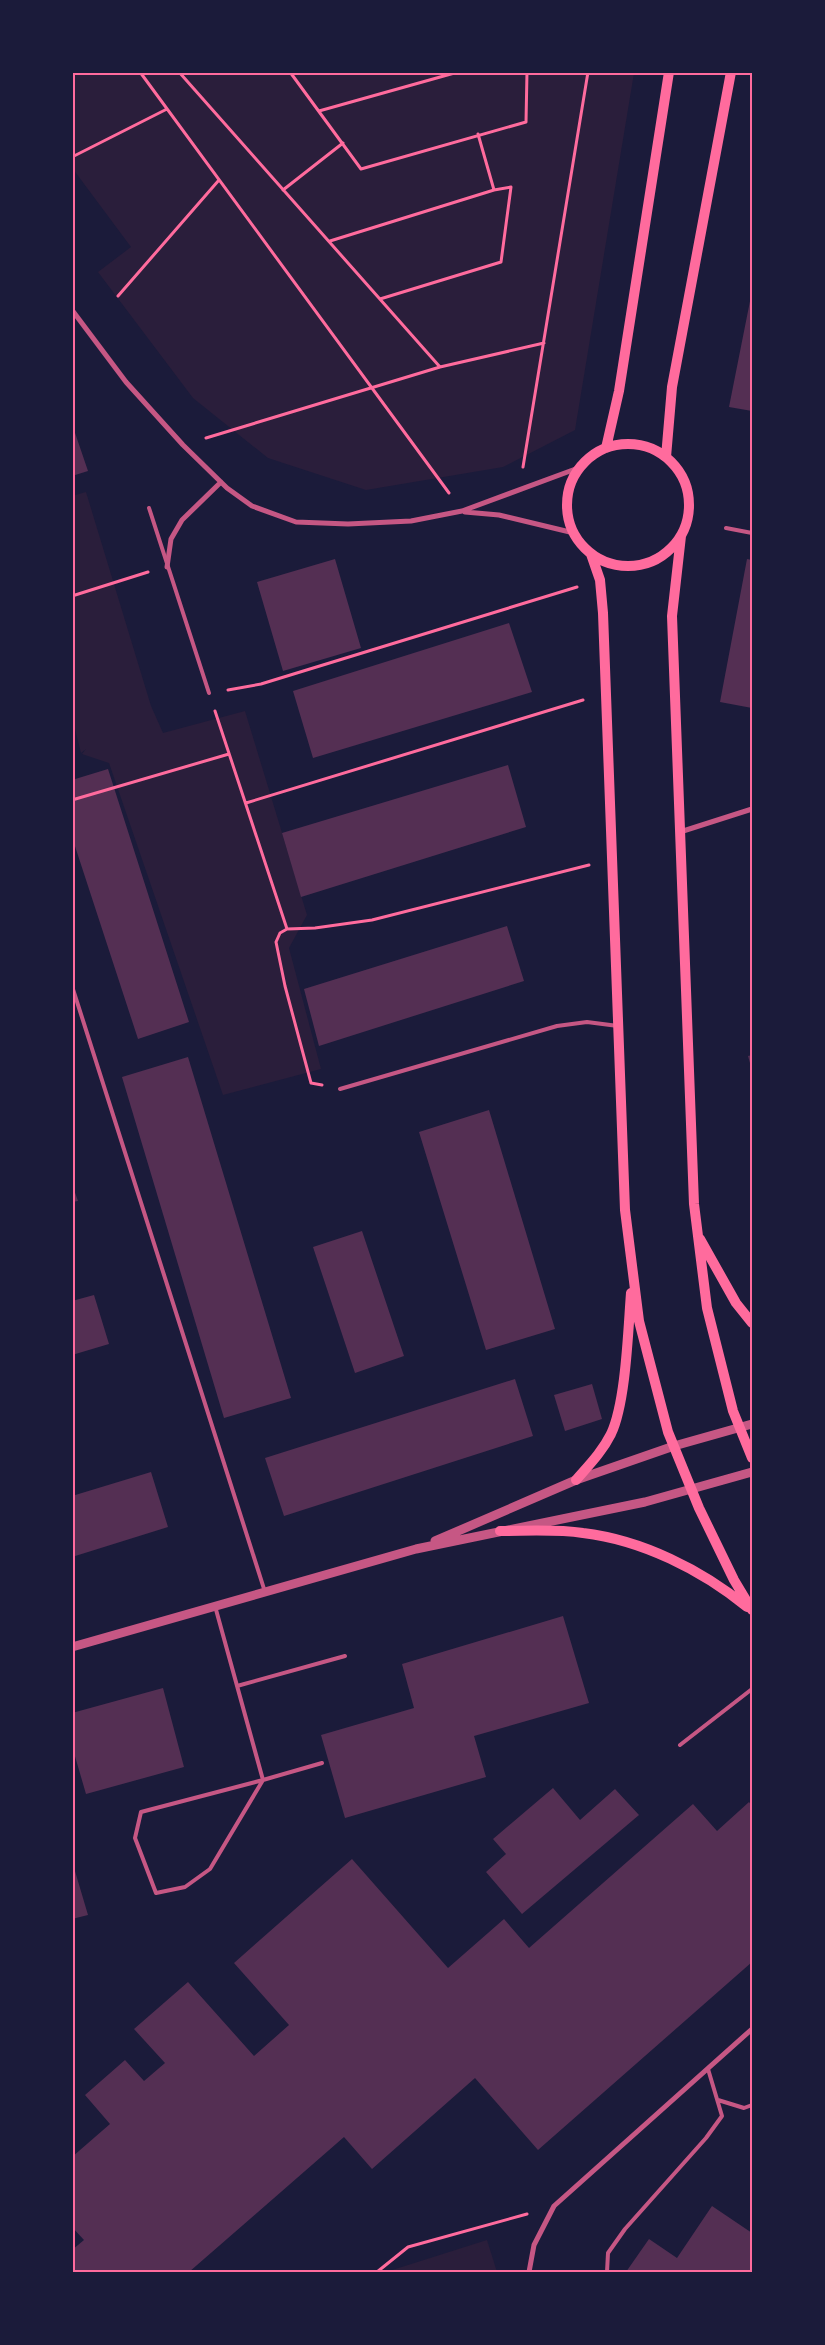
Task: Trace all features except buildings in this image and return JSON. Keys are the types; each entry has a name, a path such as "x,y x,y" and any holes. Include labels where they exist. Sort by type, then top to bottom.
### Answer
{"main road":[{"path":"606,448 619,391 669,72"},
{"path":"666,457 672,388 731,72"},
{"path":"752,1458 733,1411 707,1308 694,1204 672,616 681,536 688,520 688,494 683,478 666,457 642,446 624,445 606,448 581,467 572,482 568,499 568,516 574,533 591,554 600,580 625,1210 639,1321 668,1432 692,1490 734,1580 752,1611"},
{"path":"591,554 615,565 640,565 664,554 681,536"},
{"path":"698,1235 736,1303 752,1323"},
{"path":"576,1480 600,1454 612,1432 624,1376 633,1275"},
{"path":"500,1531 582,1532 644,1547 718,1585 752,1611"}],"street":[{"path":"72,310 126,382 183,446 221,482 252,506 296,522 348,524 411,521 462,511 581,467"},
{"path":"167,567 171,539 182,520 221,482"},
{"path":"462,511 499,515 574,533"},
{"path":"680,832 752,809"},
{"path":"416,1548 576,1480 674,1446 752,1424"},
{"path":"72,1647 416,1548 645,1502 752,1472"},
{"path":"529,2272 534,2245 554,2206 752,2029"}],"lane":[{"path":"148,508 209,693"},
{"path":"726,528 752,533"},
{"path":"72,986 265,1592"},
{"path":"340,1089 557,1026 587,1022 618,1026"},
{"path":"216,1606 263,1780 210,1869 185,1887 156,1893 135,1838 141,1812 263,1780 322,1763"},
{"path":"237,1686 345,1656"},
{"path":"680,1745 752,1689"},
{"path":"607,2272 608,2253 626,2228 706,2138 722,2116 708,2069"},
{"path":"718,2100 744,2108 752,2104"}],"path":[{"path":"140,72 462,511"},
{"path":"179,72 440,367"},
{"path":"290,72 361,169 478,134 526,122 527,72"},
{"path":"319,111 458,72"},
{"path":"519,490 588,72"},
{"path":"72,157 167,109"},
{"path":"478,134 494,190"},
{"path":"283,190 343,143"},
{"path":"118,296 219,180"},
{"path":"330,241 494,190 511,187 501,262 379,299"},
{"path":"183,446 440,367 544,343"},
{"path":"72,596 167,567"},
{"path":"287,929 209,693 261,684 600,580"},
{"path":"246,803 556,708"},
{"path":"72,800 229,754"},
{"path":"311,1083 285,986 276,942 280,933 287,929 316,928 372,920 612,860"},
{"path":"377,2272 408,2247 554,2206"}],"shaded area":[{"path":"73,73 634,73 575,430 503,467 366,490 268,458 193,398 98,272 131,247 73,169"},
{"path":"86,492 151,706 163,733 245,711 307,915 289,948 321,1069 223,1095 109,763 82,754 86,749 81,753 73,721 72,496"},
{"path":"487,2240 497,2272 386,2272"}]}
